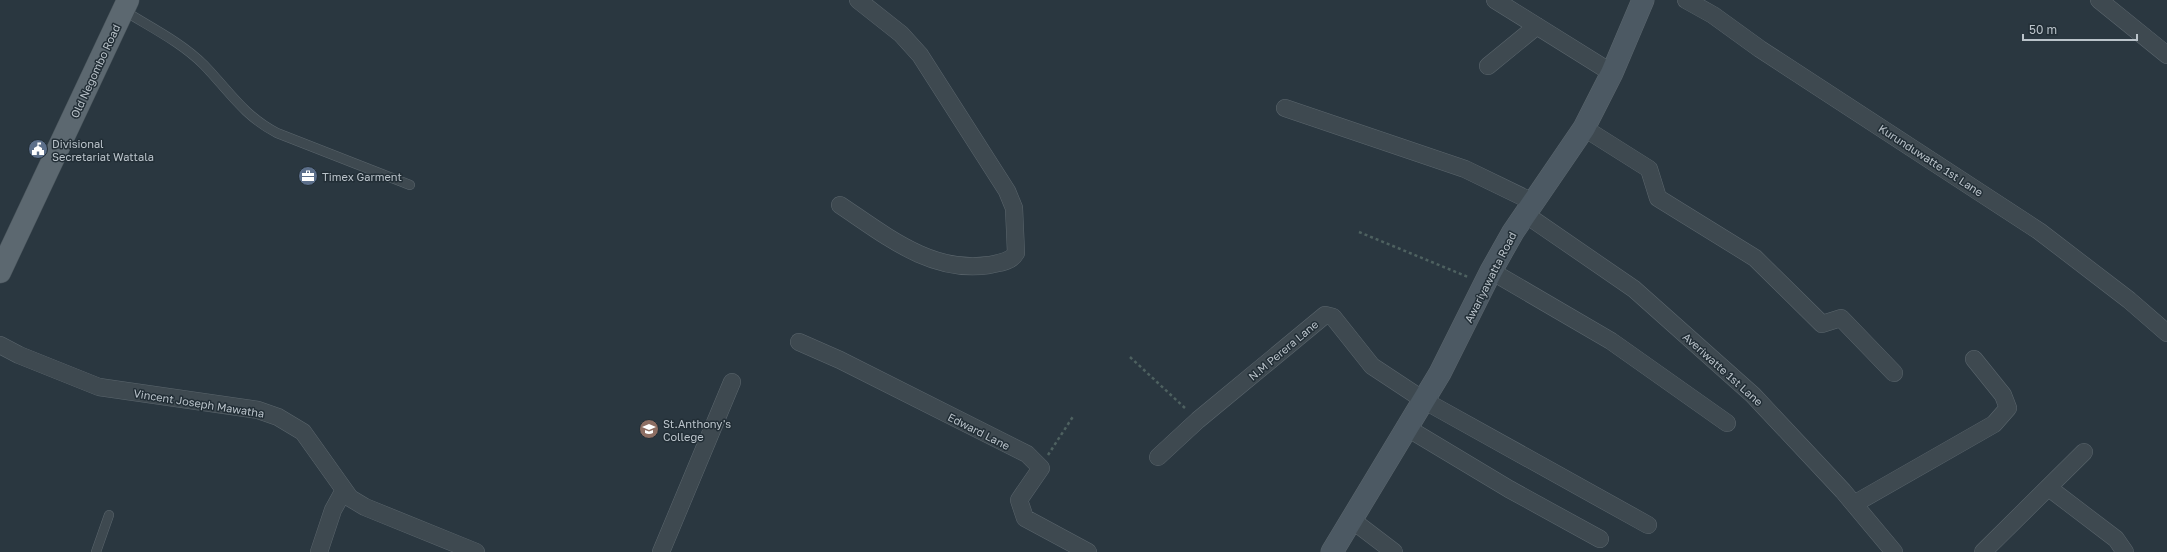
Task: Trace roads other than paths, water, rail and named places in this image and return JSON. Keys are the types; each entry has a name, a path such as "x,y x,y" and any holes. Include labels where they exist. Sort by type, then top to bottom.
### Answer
{"main road":[{"name":"Old Negombo Road","path":"0,272 126,5"}],"street":[{"path":"840,205 904,247 935,261 960,265 981,266 1004,261 1016,253 1014,208 1007,191 920,55 901,34 858,0"},
{"path":"1495,0 1612,73"},
{"name":"Awariyawatta Road","path":"1332,552 1409,429 1458,341 1488,278 1529,208 1584,128 1612,73 1643,0"},
{"name":"Kurunduwatte 1st Lane","path":"1686,0 1713,16 1760,49 2039,231 2129,300 2167,333"},
{"path":"2099,0 2167,56"},
{"path":"1488,66 1538,26"},
{"name":"Averiwatte 1st Lane","path":"1285,108 1465,169 1529,208 1634,289 1753,395 1854,504 1894,552"},
{"path":"1584,128 1649,169 1658,198 1755,258 1822,324 1841,318 1894,373"},
{"path":"1488,278 1611,341 1727,423"},
{"name":"N.M Perera Lane","path":"1158,457 1198,420 1325,315 1333,317 1372,366 1425,401"},
{"name":"Edward Lane","path":"799,342 840,360 1026,454 1040,468 1019,500 1022,513 1025,518 1088,552"},
{"name":"Vincent Joseph Mawatha","path":"0,345 19,355 99,387 258,410 278,417 303,432 350,498 365,508 476,552"},
{"path":"1854,504 1994,424 2008,408 2003,395 1974,359"},
{"path":"661,552 732,382"},
{"path":"1425,401 1648,525"},
{"path":"1409,429 1509,489 1600,539"},
{"path":"1983,552 2084,452"},
{"path":"2049,488 2116,539 2125,552"},
{"path":"319,552 333,510 344,490"},
{"path":"1352,520 1394,552"}],"lane":[{"path":"126,5 204,65 240,107 261,125 277,134 410,185"},
{"path":"96,552 109,515"}],"place":[{"name":"Divisional Secretariat Wattala","path":"38,149"},
{"name":"Timex Garment","path":"308,176"},
{"name":"St.Anthony's College","path":"649,429"}]}
